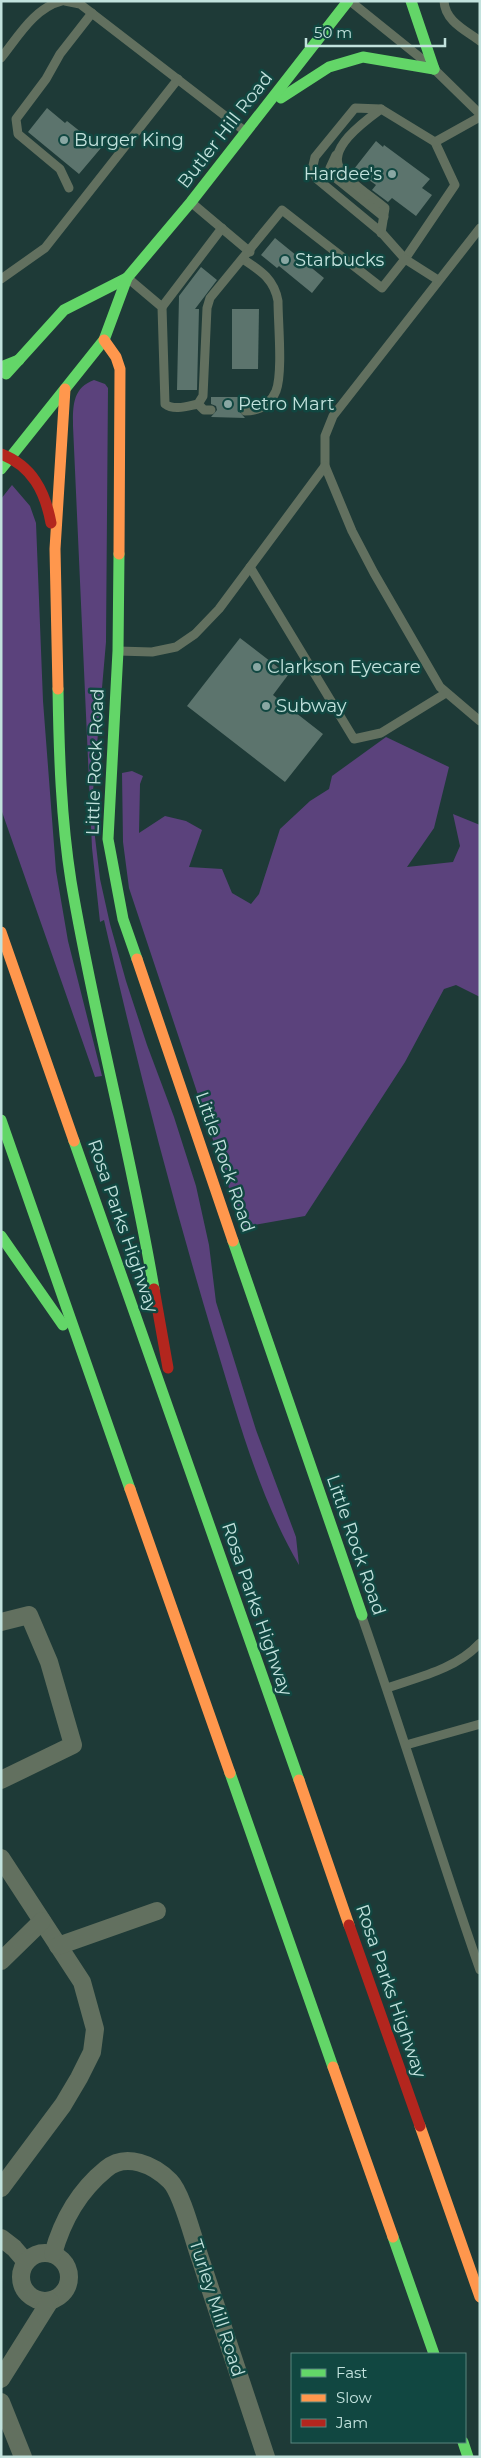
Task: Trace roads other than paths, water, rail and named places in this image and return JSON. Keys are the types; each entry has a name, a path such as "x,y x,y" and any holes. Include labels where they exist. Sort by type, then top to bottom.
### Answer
{"main road":[{"name":"Butler Hill Road","path":"1,469 6,455 65,389 104,340 127,278 191,202 349,1"},
{"path":"411,1 412,11 434,70"},
{"path":"266,107 329,67 363,57 434,70"},
{"name":"Butler Hill Road","path":"1,380 64,310 127,278"},
{"name":"Little Rock Road","path":"104,340 116,356 120,368 118,651 109,776 108,839 123,919 362,1615"},
{"path":"1,368 19,360"},
{"path":"65,389 55,549 60,750 71,879 83,947 140,1204 182,1446"},
{"path":"6,455 25,468 40,484 49,512 55,549"},
{"name":"Rosa Parks Highway","path":"1,932 480,2297"},
{"path":"1,1120 434,2353"},
{"path":"1,1236 82,1354"},
{"path":"463,2443 468,2457"}],"street":[{"path":"1,1622 29,1615 49,1662 73,1745 1,1780"},
{"path":"1,1858 82,1982 95,2029 92,2052 63,2105 1,2188"},
{"path":"58,1946 157,1911"},
{"path":"1,1960 42,1921"},
{"name":"Turley Mill Road","path":"53,2254 60,2228 96,2177 111,2165 137,2161 153,2168 171,2182 183,2208 266,2457"},
{"path":"1,2238 14,2248 26,2262"},
{"path":"40,2253 53,2254 62,2259 67,2266 70,2282 62,2296 50,2301 38,2301 25,2291 20,2276 26,2262 40,2253"},
{"path":"1,2379 50,2301"},
{"path":"1,2402 23,2457"}],"lane":[{"path":"1,58 44,4 63,1 80,4 246,132"},
{"path":"349,1 434,70 480,115 435,142"},
{"path":"444,1 445,12 451,20 480,42"},
{"path":"69,188 60,169 18,134 16,126 21,110 46,79 60,54 92,13"},
{"path":"1,279 45,248 178,79"},
{"path":"222,228 162,307 164,404 168,407 198,404 203,396 207,308 210,298 250,252 282,210 382,288 405,259 455,185 435,142 381,109 355,108 315,157 312,170 317,178 382,233 405,259 438,280"},
{"path":"381,109 359,125 337,153 337,162 341,171 385,208 382,233"},
{"path":"191,202 250,252"},
{"path":"480,228 333,416 325,436 325,466 352,531 374,573 440,687 480,721"},
{"path":"243,259 271,279 276,289 278,301 276,391 265,406 255,411 245,411"},
{"path":"127,278 162,307"},
{"path":"198,404 204,410 211,410"},
{"path":"118,651 152,652 176,647 195,634 219,609 325,466"},
{"path":"250,567 354,739 381,733 446,692"},
{"name":"Little Rock Road","path":"362,1615 406,1745 446,1877 480,1970"},
{"path":"387,1688 451,1665 468,1654 480,1643"},
{"path":"406,1745 480,1724"}],"place":[{"name":"Burger King","path":"64,140"},
{"name":"Hardee's","path":"392,174"},
{"name":"Starbucks","path":"285,260"},
{"name":"Petro Mart","path":"228,404"},
{"name":"Clarkson Eyecare","path":"257,667"},
{"name":"Subway","path":"266,706"}]}
